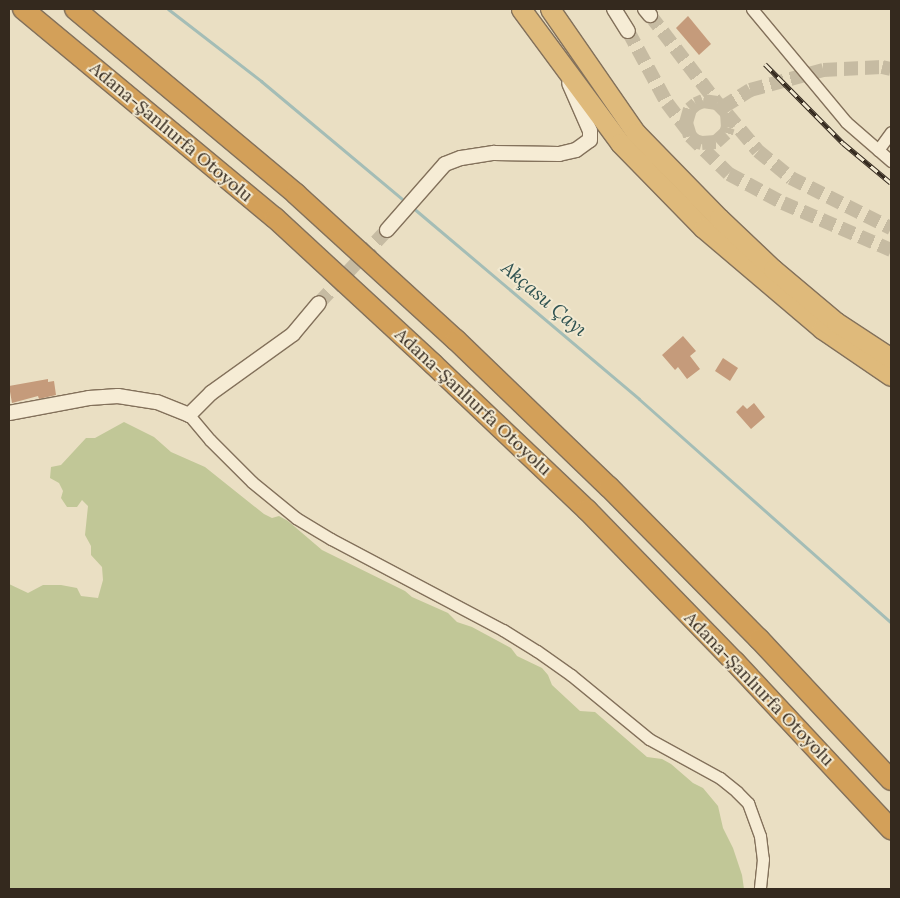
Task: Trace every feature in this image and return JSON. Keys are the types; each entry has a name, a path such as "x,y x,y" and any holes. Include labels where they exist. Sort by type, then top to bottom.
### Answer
{"highway":[{"name":"Adana-Şanlıurfa Otoyolu","path":"23,9 275,218 434,364 627,552 735,662 891,830"},
{"name":"Adana-Şanlıurfa Otoyolu","path":"75,9 296,194 456,340 623,501 759,639 891,780"},
{"path":"521,9 620,143 704,228 822,330 891,376"},
{"path":"550,9 636,133 698,197 773,269 836,322 891,358"}],"street":[{"path":"614,9 628,32"},
{"path":"752,9 846,122 891,161"},
{"path":"387,230 445,164 461,158 494,153 559,154 576,150 590,140 590,131 563,68"},
{"path":"878,150 891,132"},
{"path":"189,415 211,394 293,334 319,303"},
{"path":"9,413 89,398 118,396 157,402 189,415 210,440 252,482 296,518 537,651 571,675 649,739 720,778 737,792 748,803 760,836 763,860 760,889"}],"green space":[{"path":"124,422 154,437 171,452 205,467 264,514 272,518 279,516 288,521 322,550 405,591 412,597 448,613 457,622 472,627 511,648 517,656 542,668 548,675 552,685 580,711 595,712 647,757 662,759 671,764 693,783 703,788 718,806 723,828 733,848 742,875 744,889 9,889 9,584 28,593 43,585 61,585 77,588 81,596 98,598 103,580 102,567 91,555 91,546 85,535 88,506 82,500 77,507 67,507 61,498 63,491 59,483 50,478 51,467 61,465 86,438 95,438"}],"building":[{"path":"688,16 711,44 699,55 676,28"},
{"path":"683,336 696,351 690,356 700,369 687,379 678,367 675,370 662,355"},
{"path":"723,358 738,368 730,381 715,371"},
{"path":"48,379 48,382 54,381 56,395 39,399 38,396 12,403 9,386"},
{"path":"754,403 765,417 751,429 736,412 743,405 747,409"}],"waterway":[{"name":"Akçasu Çayı","path":"168,9 261,81 407,203"},
{"name":"Akçasu Çayı","path":"412,207 639,399 891,623"}],"tunnel":[{"path":"650,15 717,103"},
{"path":"628,31 667,103 687,130"},
{"path":"723,107 750,90 823,70 882,67 891,69"},
{"path":"695,141 702,143 716,142 726,133 728,127 727,113 717,103 703,101 696,104 690,109 686,123 690,136 729,174 783,203 891,250"},
{"path":"727,114 758,151 791,178 891,228"},
{"path":"319,303 387,230"}],"railway":[{"path":"765,64 843,143 891,183"}]}
